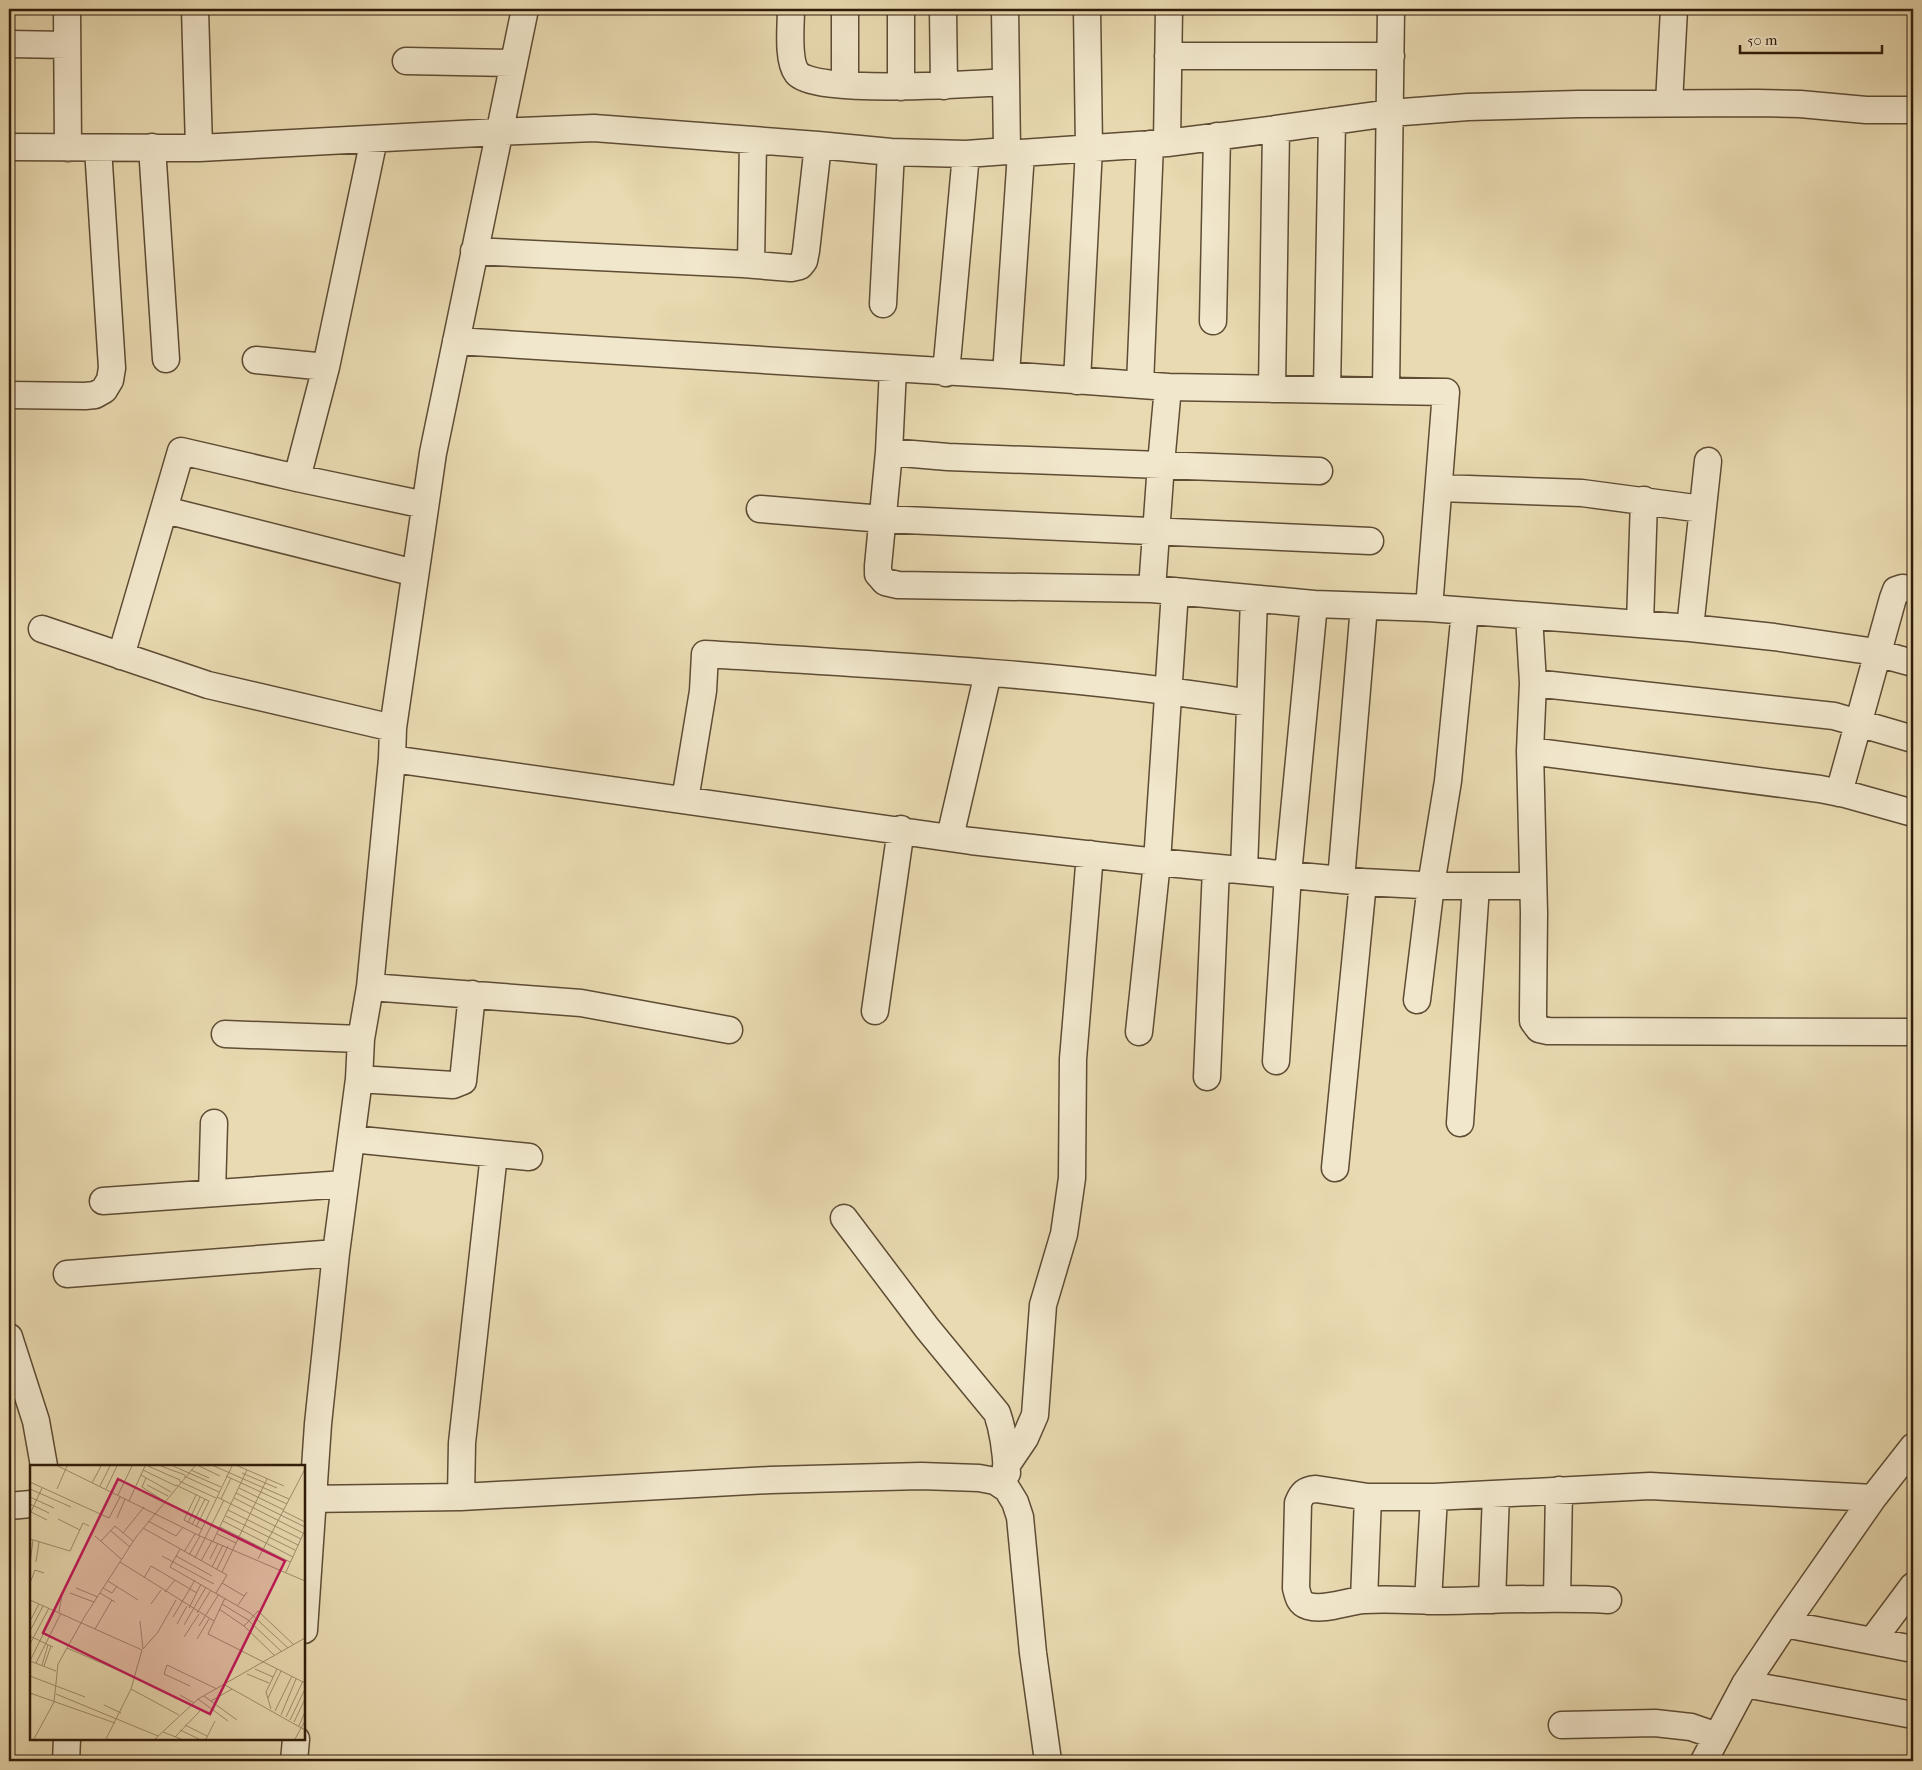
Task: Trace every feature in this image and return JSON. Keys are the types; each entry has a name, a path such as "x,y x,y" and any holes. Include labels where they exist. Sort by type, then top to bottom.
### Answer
{"street":[{"path":"67,9 68,148"},
{"path":"195,9 199,148"},
{"path":"305,1597 308,1499 336,1253 359,1079 361,1039 370,987 392,760 393,728 433,453 525,9"},
{"path":"792,9 791,50 794,68 799,75 810,80 901,87 1005,82"},
{"path":"845,9 845,84"},
{"path":"901,9 901,87"},
{"path":"943,9 944,86"},
{"path":"1005,9 1005,82 1014,152 1006,376"},
{"path":"1077,381 1089,148 1086,9"},
{"path":"1140,385 1159,143 1168,56 1168,9"},
{"path":"1386,391 1391,9"},
{"path":"1669,104 1674,9"},
{"path":"9,44 68,45"},
{"path":"1168,56 1391,56"},
{"path":"406,61 514,63"},
{"path":"9,147 199,148 594,128 753,141 818,144 891,152 966,154 1159,143 1390,113 1468,107 1757,103 1866,110 1913,110"},
{"path":"1327,390 1332,120"},
{"path":"1272,389 1276,129"},
{"path":"1213,321 1217,136"},
{"path":"297,478 326,367 374,138"},
{"path":"750,264 753,141"},
{"path":"474,250 750,264 790,268 800,266 804,261 818,144"},
{"path":"152,147 166,359"},
{"path":"9,395 95,395 104,390 110,380 112,368 110,319 103,242 98,148"},
{"path":"883,304 891,152"},
{"path":"946,373 966,154"},
{"path":"456,341 1168,388 1446,392 1429,608"},
{"path":"256,360 326,367"},
{"path":"893,370 889,452 878,566 878,574 885,582 898,585 1164,590 1314,604 1429,608 1640,624 1690,628 1835,646 1913,663"},
{"path":"1139,1032 1157,862 1169,690 1164,590 1157,532 1168,388"},
{"path":"122,656 181,451 425,505"},
{"path":"889,452 958,458 1319,471"},
{"path":"1690,628 1708,461"},
{"path":"1439,488 1582,493 1702,509"},
{"path":"1640,624 1644,500"},
{"path":"760,509 883,519 1370,541"},
{"path":"165,510 415,572"},
{"path":"1839,793 1896,590 1902,588 1913,589"},
{"path":"1244,870 1254,598"},
{"path":"1276,1061 1288,874 1314,604"},
{"path":"1335,1168 1352,881 1364,606"},
{"path":"1417,1000 1431,885 1448,781 1465,611"},
{"path":"1529,616 1533,683 1530,750 1533,886 1532,1011 1533,1021 1539,1029 1548,1031 1913,1032"},
{"path":"42,629 208,685 393,728"},
{"path":"685,800 703,691 705,654 988,673 1169,690 1250,704"},
{"path":"950,837 988,673"},
{"path":"1533,683 1812,713 1860,723 1913,739"},
{"path":"1530,750 1839,793 1913,813"},
{"path":"392,760 950,837 1157,862 1352,881 1431,885 1533,886"},
{"path":"875,1010 901,830"},
{"path":"1007,1478 1035,1415 1043,1305 1064,1234 1072,1178 1073,1059 1090,854"},
{"path":"1207,1076 1216,868"},
{"path":"1460,1123 1476,886"},
{"path":"370,987 581,1003 729,1030"},
{"path":"359,1079 453,1085 463,1081 472,994"},
{"path":"225,1034 361,1039"},
{"path":"212,1192 214,1123"},
{"path":"352,1139 529,1157"},
{"path":"461,1497 462,1443 494,1154"},
{"path":"103,1201 345,1184"},
{"path":"844,1218 927,1328 997,1413 1002,1428 1007,1478 1020,1517 1041,1761"},
{"path":"67,1274 336,1253"},
{"path":"9,1336 36,1421 44,1465"},
{"path":"1704,1761 1745,1684 1873,1498 1913,1447"},
{"path":"308,1499 461,1497 770,1480 921,1476 979,1478 995,1481 1007,1478"},
{"path":"1608,1600 1557,1598 1428,1601 1364,1600 1309,1606 1302,1603 1296,1588 1298,1504 1302,1493 1308,1489 1368,1497 1434,1497 1666,1486 1873,1498"},
{"path":"1557,1598 1559,1490"},
{"path":"1492,1600 1496,1494"},
{"path":"1364,1600 1368,1497"},
{"path":"1428,1601 1434,1497"},
{"path":"9,1512 9,1506 30,1504"},
{"path":"1872,1641 1913,1586"},
{"path":"1785,1624 1913,1649"},
{"path":"1745,1684 1913,1715"},
{"path":"1562,1725 1655,1723 1692,1727 1717,1736"},
{"path":"66,1740 66,1761"},
{"path":"294,1761 296,1740"}]}
